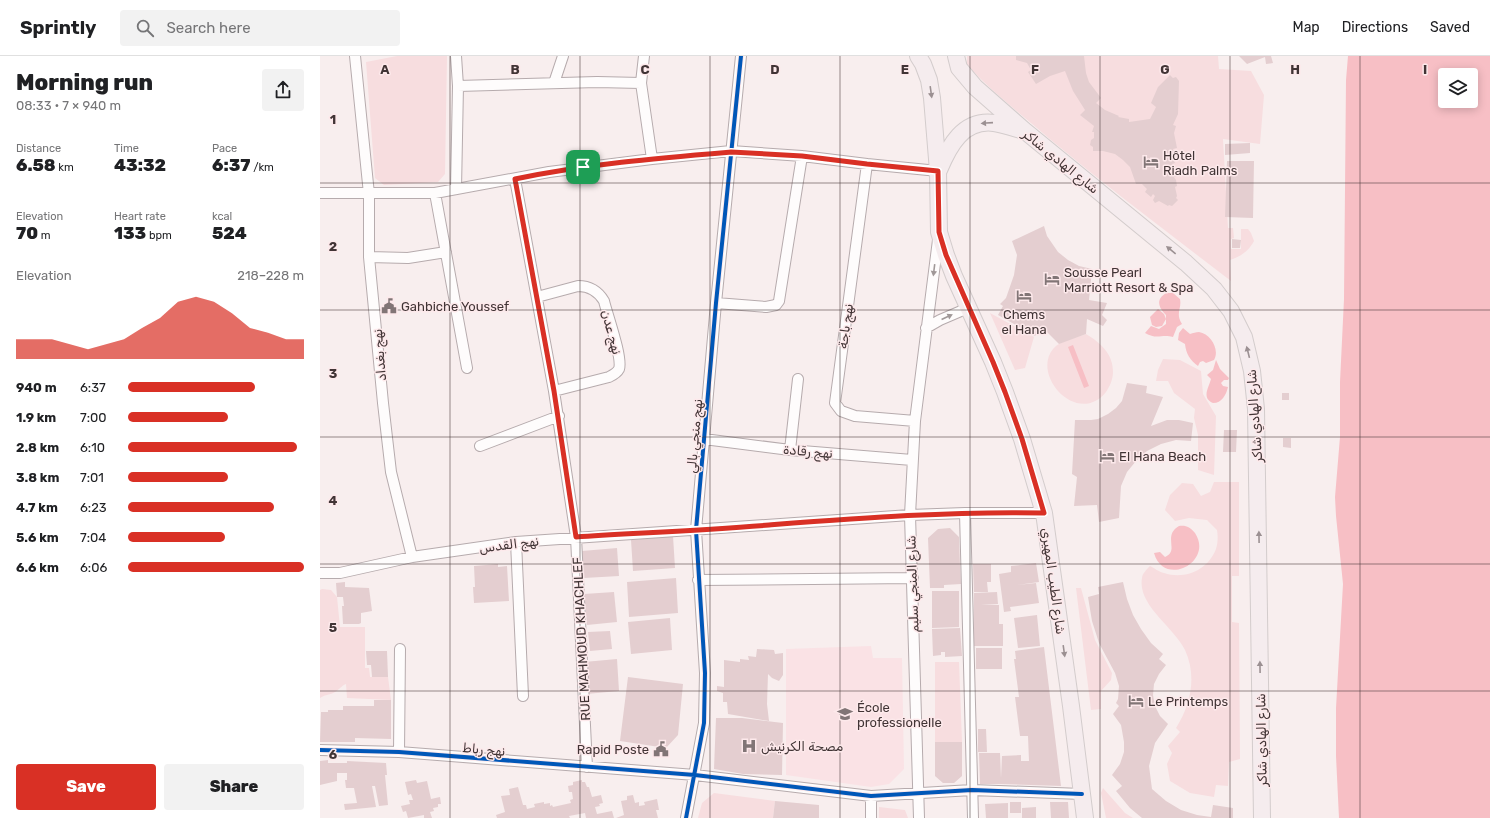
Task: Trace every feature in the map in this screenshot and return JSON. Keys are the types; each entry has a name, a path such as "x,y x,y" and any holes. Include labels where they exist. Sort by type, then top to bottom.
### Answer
{"main road":[{"name":"شارع الطيب المهيري","path":"918,56 923,64 929,80 938,171 939,232 946,255 1005,392 1022,439 1044,513 1086,816"},
{"name":"شارع الهادي شاكر","path":"958,62 975,87 1025,131 1186,262 1214,289 1230,311 1244,337 1252,372 1256,409 1262,818"},
{"path":"938,171 952,144 958,136 973,126 982,123 994,123 1025,131"}],"street":[{"name":"نهج بغداد","path":"355,56 369,194 368,257 383,403 392,472 412,557"},
{"path":"456,56 458,86 456,189"},
{"path":"554,83 563,56"},
{"path":"644,56 641,83 652,159"},
{"name":"نهج منجي بالي","path":"686,818 704,723 705,673 696,530 716,303 741,56"},
{"path":"458,86 597,82 641,83"},
{"path":"320,193 435,193 549,172 652,159 731,152 802,156 938,171"},
{"path":"716,303 766,307 776,305 779,301 802,156"},
{"name":"نهج باجة","path":"867,164 835,403 841,412 855,416 915,421"},
{"name":"RUE MAHMOUD KHACHLEF","path":"515,179 554,391 576,537 587,767"},
{"path":"435,193 467,368"},
{"name":"شارع المنجي سليم","path":"919,818 910,515 915,421 939,232"},
{"path":"368,257 408,258 446,252"},
{"name":"نهج عدن","path":"537,296 578,286 584,286 596,291 601,295 604,301 620,356 619,369 615,374 609,377 554,391"},
{"path":"926,328 940,320 968,308"},
{"path":"790,450 798,379"},
{"path":"480,446 558,416"},
{"name":"نهج رقادة","path":"704,439 790,450 912,460"},
{"path":"965,513 973,818"},
{"name":"نهج القدس","path":"322,573 340,573 412,557 516,542 576,537 910,515 1044,513"},
{"path":"516,542 523,696"},
{"path":"698,580 913,578"},
{"path":"399,752 400,649"},
{"name":"نهج رباط","path":"320,750 399,752 695,775 871,796 972,790 1082,794"},
{"path":"871,796 871,818"}],"shaded area":[{"path":"397,56 447,56 445,174 438,182 384,185 375,178 366,62"},
{"name":"Hôtel Riadh Palms","path":"967,56 1218,56 1219,69 1251,71 1264,95 1260,144 1223,139 1228,228 1233,228 1234,238 1231,239 1231,249 1241,249 1241,229 1248,229 1254,241 1244,253 1230,260 1231,281 1141,212 1008,104 967,65"},
{"path":"1348,56 1490,56 1490,818 1339,818 1336,756 1336,708 1343,584 1335,497 1340,437 1340,382 1344,299 1346,80"},
{"path":"1166,293 1173,293 1180,299 1179,317 1182,324 1177,327 1173,337 1156,337 1149,335 1145,333 1151,326 1159,329 1166,324 1166,315 1160,307 1159,301 1160,298"},
{"path":"1158,309 1164,314 1166,319 1162,326 1156,327 1152,325 1150,317"},
{"path":"990,313 1034,337 1025,368 1015,370"},
{"path":"1183,328 1190,334 1199,332 1211,339 1216,352 1214,360 1206,363 1203,361 1200,362 1198,366 1193,361 1187,354 1185,344 1178,340 1179,333"},
{"path":"1086,334 1097,341 1108,354 1111,360 1113,372 1111,382 1106,392 1095,401 1083,404 1071,401 1061,394 1053,384 1048,372 1048,360 1053,349 1060,343"},
{"path":"1073,345 1089,386 1084,388 1068,347"},
{"path":"1163,359 1180,360 1201,371 1203,394 1216,416 1214,475 1198,470 1198,435 1194,418 1195,409 1174,393 1168,381 1156,381 1158,370"},
{"path":"1216,360 1220,369 1229,378 1221,383 1223,386 1228,387 1225,396 1219,402 1213,403 1207,398 1207,392 1211,379 1207,375 1213,370"},
{"path":"1214,482 1239,482 1239,576 1232,576 1232,622 1239,623 1240,759 1229,762 1228,786 1216,785 1214,797 1190,793 1170,781 1167,764 1172,753 1168,746 1180,732 1176,728 1189,700 1191,690 1191,670 1189,660 1180,641 1158,616 1145,597 1142,588 1142,576 1150,566 1160,572 1180,575 1195,572 1207,563 1216,549 1218,537 1217,530 1207,520 1189,518 1175,521 1165,510 1170,495 1182,483 1193,484 1201,496 1210,492"},
{"path":"1179,526 1188,527 1195,533 1199,544 1198,553 1193,561 1185,567 1176,570 1167,569 1159,563 1154,553 1160,552 1165,557 1169,554 1172,547 1172,534"},
{"path":"1076,588 1081,588 1095,640 1112,673 1111,680 1101,691 1101,709 1091,710"},
{"path":"320,590 331,590 337,597 340,627 365,627 365,668 369,668 370,677 388,677 391,700 347,698 346,684 335,692 320,698"},
{"name":"École professionelle","path":"871,646 873,658 902,658 904,769 889,784 871,787 786,775 786,649"},
{"path":"935,662 959,662 962,742 935,742"},
{"path":"1103,788 1125,813 1133,818 1106,818 1101,793"},
{"path":"714,793 775,801 773,818 698,818 702,803"},
{"path":"879,807 905,810 908,818 879,818"}],"building":[{"path":"1016,56 1084,56 1086,73 1089,82 1101,98 1096,103 1105,110 1119,116 1118,117 1129,119 1129,122 1150,119 1156,107 1151,103 1158,87 1170,75 1173,78 1176,77 1179,81 1178,114 1173,125 1176,126 1174,133 1177,148 1173,149 1175,155 1172,156 1175,163 1172,164 1176,170 1173,171 1176,176 1174,177 1177,186 1175,187 1176,198 1178,200 1172,206 1168,206 1159,201 1155,203 1153,200 1155,196 1153,194 1151,197 1145,192 1147,189 1142,184 1136,184 1130,167 1123,160 1115,154 1103,151 1093,151 1093,147 1090,145 1091,140 1094,138 1094,132 1092,132 1094,126 1080,115 1085,110 1073,91 1065,71 1050,76 1036,84 1028,72 1031,70 1027,63 1016,60"},
{"path":"1239,56 1271,56 1273,63 1266,64 1265,57 1247,64"},
{"path":"1250,143 1250,153 1225,155 1225,144"},
{"path":"1227,161 1254,161 1253,218 1225,217"},
{"name":"Sousse Pearl Marriott Resort & Spa","path":"1044,226 1047,236 1058,252 1079,266 1092,269 1089,300 1107,303 1102,315 1107,320 1103,326 1087,319 1086,334 1059,344 1042,327 1035,336 998,315 1003,306 1000,304 1006,298 1014,275 1017,255 1012,241"},
{"path":"1232,239 1241,240 1240,248 1232,248"},
{"name":"El Hana Beach","path":"1127,383 1147,386 1146,393 1163,397 1151,426 1167,420 1179,420 1193,423 1191,441 1176,440 1161,444 1147,451 1127,472 1121,486 1119,518 1099,522 1097,505 1074,506 1077,477 1072,474 1075,420 1098,419 1108,414 1122,401"},
{"path":"1282,393 1289,393 1289,400 1282,400"},
{"path":"1224,430 1237,430 1236,452 1223,452"},
{"path":"1283,438 1291,438 1291,448 1283,447"},
{"path":"950,528 959,537 961,584 944,585 944,588 930,588 928,538 938,529"},
{"path":"673,536 675,568 633,571 631,540"},
{"path":"617,548 619,576 584,578 582,551"},
{"path":"1036,563 1039,582 1017,585 1036,583 1039,603 1010,607 1011,611 1004,612 999,574 1011,572 1011,566"},
{"path":"498,564 498,567 507,566 509,601 474,603 474,566"},
{"path":"973,564 991,564 991,582 987,582 988,592 974,592"},
{"path":"676,578 678,613 629,617 627,582"},
{"path":"345,582 345,587 369,588 372,611 361,613 361,623 359,624 343,624 343,597 337,597 336,583"},
{"name":"Le Printemps","path":"1123,582 1133,615 1151,643 1163,654 1159,659 1166,665 1154,684 1153,695 1155,706 1160,716 1168,724 1155,743 1149,766 1152,789 1166,801 1181,810 1197,815 1211,817 1213,805 1233,808 1233,818 1142,818 1130,808 1116,791 1122,786 1112,775 1120,764 1124,752 1121,725 1113,714 1119,706 1116,703 1118,699 1119,686 1115,673 1099,643 1092,621 1088,597 1099,594 1098,587"},
{"path":"932,591 959,591 959,627 932,628"},
{"path":"614,592 617,622 587,625 584,594"},
{"path":"997,592 998,604 981,605 999,605 999,624 1003,624 1003,646 974,646 974,593"},
{"path":"1037,615 1040,646 1018,648 1014,618"},
{"path":"670,618 672,650 631,654 628,622"},
{"path":"960,628 962,656 945,657 945,652 941,652 941,655 933,656 932,629"},
{"path":"610,631 612,649 590,651 588,632"},
{"path":"1044,647 1061,786 980,784 979,753 1000,753 1001,778 1002,756 1021,755 1021,761 1029,761 1028,736 1020,736 1015,697 1019,697 1014,659 1016,659 1015,651"},
{"path":"976,648 1002,648 1002,669 976,669"},
{"path":"757,649 774,650 775,654 783,653 783,675 779,681 772,678 768,674 767,704 769,721 728,714 727,702 723,702 723,693 717,691 717,686 724,687 724,660 740,662 740,659 749,660 748,656 756,657"},
{"path":"366,651 387,651 388,677 372,677 371,665 367,665"},
{"path":"617,659 619,691 586,694 584,662"},
{"path":"628,677 683,684 678,735 666,748 620,741"},
{"path":"374,700 391,700 391,739 355,738 355,742 320,742 321,712 328,712 328,710 343,710 343,706 374,706"},
{"name":"مصحة الكرنيش","path":"716,718 742,718 783,723 782,775 743,774 714,769"},
{"path":"978,729 986,729 987,752 978,752"},
{"path":"935,742 962,742 962,776 954,783 943,783 935,776"},
{"path":"328,760 328,763 347,763 347,761 386,763 387,775 385,775 388,805 379,806 375,786 372,786 376,807 345,810 344,804 357,803 354,788 346,788 345,780 347,780 347,773 337,773 337,781 320,785 320,761"},
{"path":"416,780 417,783 427,781 431,799 440,797 441,804 438,804 438,807 433,808 434,811 430,812 432,818 424,818 424,815 408,818 406,811 403,812 401,806 410,804 409,800 413,800 411,794 408,795 405,782"},
{"path":"582,780 582,782 585,782 587,787 589,787 592,797 601,795 603,803 599,804 600,806 595,807 597,814 612,811 614,818 586,818 585,813 569,816 570,818 497,818 496,815 505,812 501,796 510,795 509,789 518,787 523,805 526,805 527,809 535,807 534,804 544,802 544,804 550,803 550,806 552,805 553,807 571,803 570,800 573,799 572,792 569,792 568,786 573,785 573,782"},
{"path":"633,795 635,803 639,802 639,806 645,805 644,802 657,799 659,810 656,810 658,818 616,818 624,815 621,801 627,800 627,796"},
{"path":"775,801 819,805 819,818 773,818"},
{"path":"1010,802 1021,802 1021,813 1010,813"},
{"path":"1050,802 1068,802 1069,818 1051,818"},
{"path":"1008,803 1008,818 986,818 985,804"},
{"path":"1036,807 1036,818 1022,818 1022,808"}],"cycle path":[{"path":"686,818 704,723 705,673 696,530 716,303 741,56"},
{"path":"320,750 399,752 695,775 871,796 972,790 1082,794"}],"place":[{"name":"Hôtel Riadh Palms","path":"1151,162"},
{"name":"Sousse Pearl Marriott Resort & Spa","path":"1052,279"},
{"name":"Chems el Hana","path":"1024,296"},
{"name":"Gahbiche Youssef","path":"389,306"},
{"name":"El Hana Beach","path":"1107,456"},
{"name":"Le Printemps","path":"1136,701"},
{"name":"École professionelle","path":"845,714"},
{"name":"مصحة الكرنيش","path":"749,746"},
{"name":"Rapid Poste","path":"661,749"}],"route":[{"path":"731,152 802,156 938,171 939,232 946,255 1005,392 1022,439 1044,513 910,515 576,537 554,391 515,179 583,167 731,152"}]}
